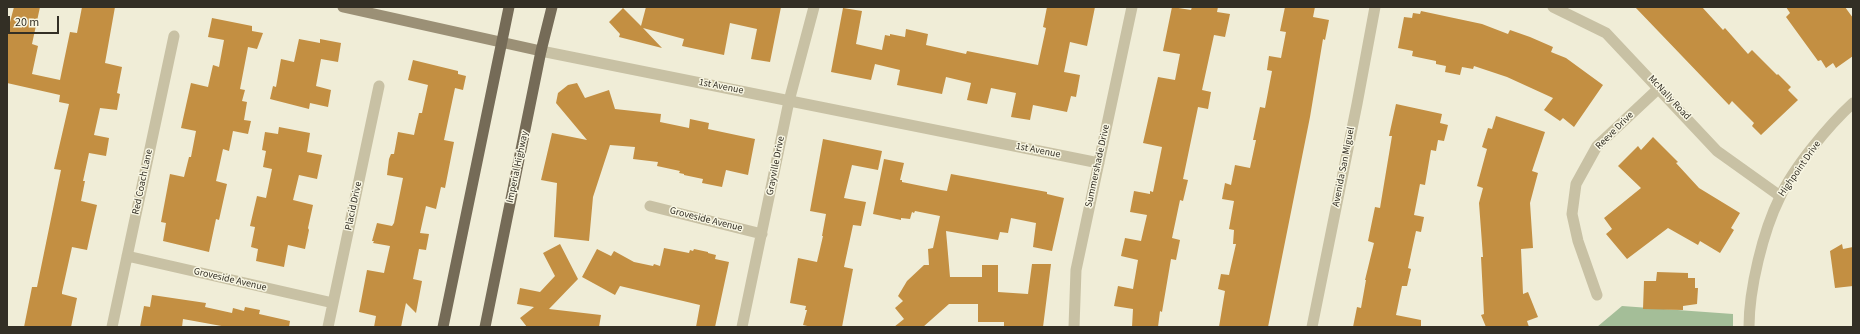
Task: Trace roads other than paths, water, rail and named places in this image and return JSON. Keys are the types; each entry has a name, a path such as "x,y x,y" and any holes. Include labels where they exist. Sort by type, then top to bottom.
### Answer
{"main road":[{"name":"1st Avenue","path":"343,7 542,51"},
{"path":"443,327 509,7"},
{"name":"Imperial Highway","path":"485,327 552,7"}],"street":[{"name":"Grayville Drive","path":"742,327 789,101 814,7"},
{"name":"Summershade Drive","path":"1074,327 1076,270 1132,7"},
{"name":"Avenida San Miguel","path":"1312,327 1375,7"},
{"name":"McNally Road","path":"1553,7 1606,33 1717,151 1780,196"},
{"name":"Red Coach Lane","path":"112,327 174,36"},
{"name":"1st Avenue","path":"542,51 1099,163"},
{"name":"Placid Drive","path":"328,327 379,86"},
{"name":"Reeve Drive","path":"1597,295 1578,242 1572,214 1576,184 1597,146 1659,88"},
{"name":"Highpoint Drive","path":"1749,321 1757,267 1768,227 1780,196 1817,143 1853,103"},
{"name":"Groveside Avenue","path":"650,206 762,234"},
{"name":"Groveside Avenue","path":"127,256 333,303"}]}
